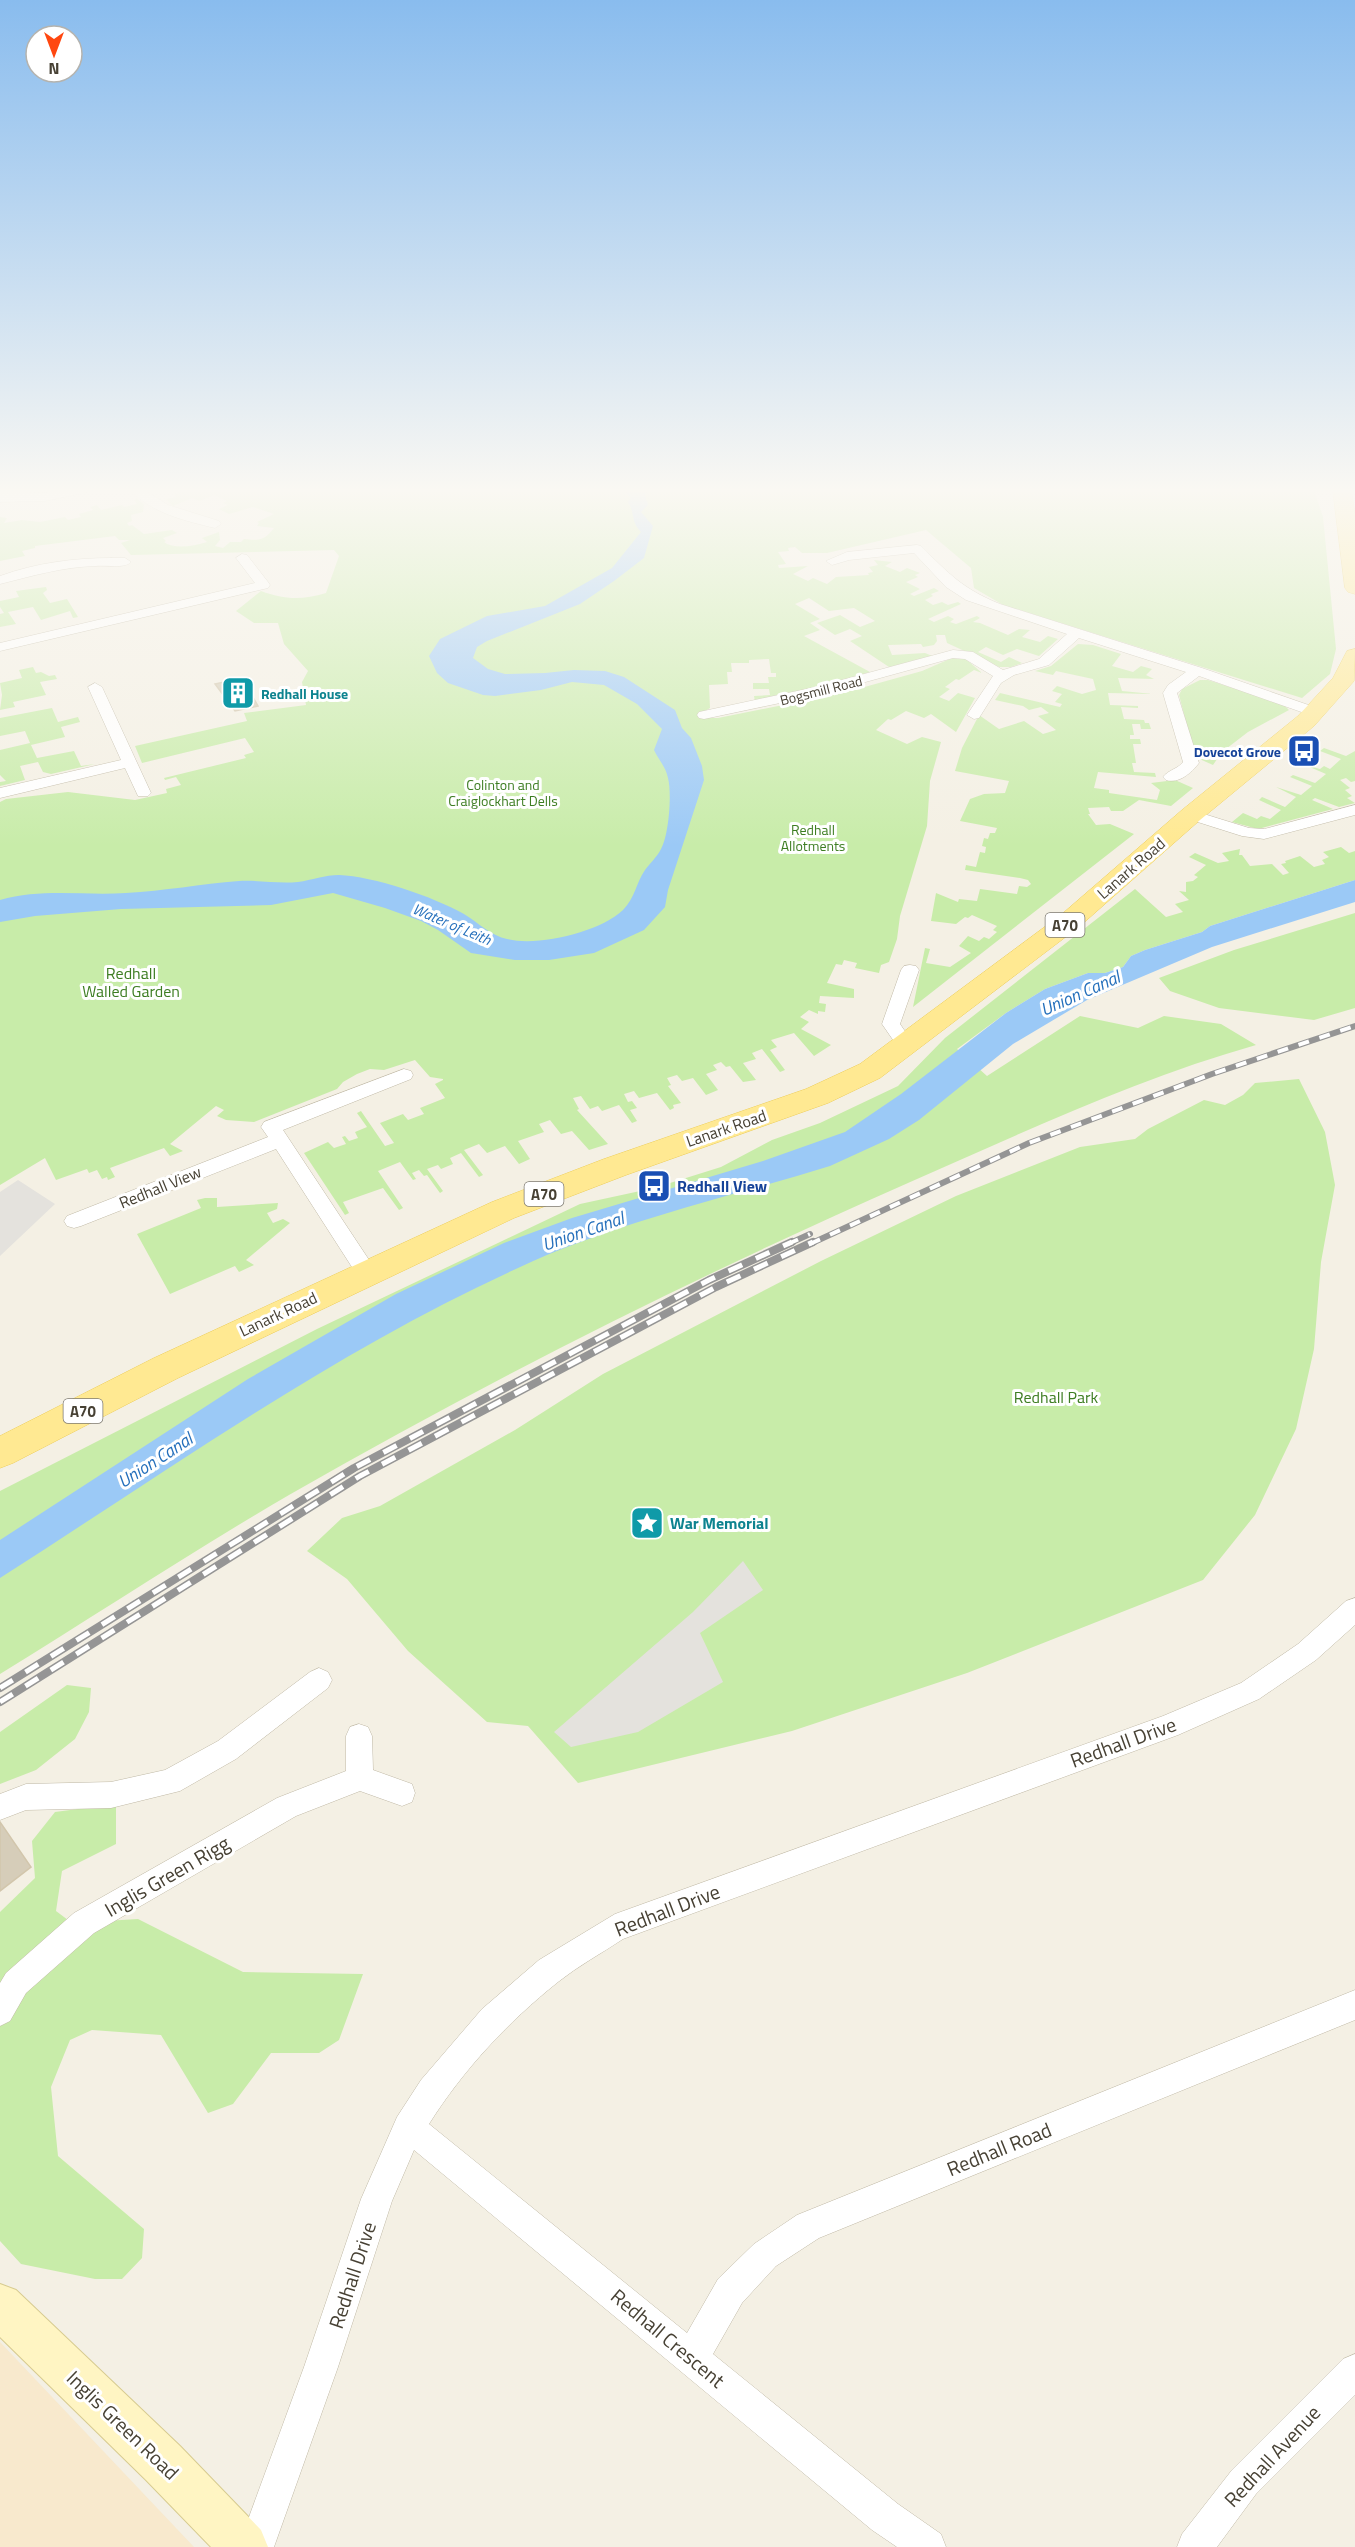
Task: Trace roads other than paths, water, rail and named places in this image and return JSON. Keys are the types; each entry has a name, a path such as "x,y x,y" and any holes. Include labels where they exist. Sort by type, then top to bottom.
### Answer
{"main road":[{"name":"Lanark Road","path":"0,1453 166,1368 502,1210 615,1167 817,1096 870,1071 1071,920 1191,815 1315,712 1343,681 1355,656"}],"street":[{"path":"0,647 166,608"},
{"path":"1003,608 1315,712"},
{"path":"974,714 996,680 1002,675 1044,662 1076,633"},
{"name":"Bogsmill Road","path":"704,715 818,691 953,654 968,655 1002,675"},
{"path":"1171,777 1198,765 1170,693 1173,688 1197,671"},
{"path":"103,693 143,793"},
{"path":"0,793 130,762"},
{"path":"1191,815 1248,833 1264,834 1355,810"},
{"path":"906,1046 891,1024 910,970"},
{"path":"366,1272 271,1127 373,1082 404,1075"},
{"name":"Redhall View","path":"74,1221 280,1140"},
{"name":"Redhall Drive","path":"256,2547 314,2388 377,2199 408,2128 432,2091 492,2019 549,1970 615,1928 1179,1722 1250,1691 1307,1652 1355,1609"},
{"path":"0,1808 26,1797 111,1795 170,1782 227,1750 319,1680"},
{"path":"359,1736 358,1760 361,1778 376,1786 402,1793"},
{"name":"Inglis Green Rigg","path":"0,2011 16,1983 84,1923 287,1807 361,1778"},
{"name":"Redhall Road","path":"692,2357 730,2291 765,2255 808,2226 1355,2005"},
{"name":"Redhall Crescent","path":"408,2128 430,2143 885,2517 928,2547"},
{"name":"Inglis Green Road","path":"0,2306 163,2463 244,2547"},
{"name":"Redhall Avenue","path":"1195,2547 1244,2482 1355,2371"}],"water":[{"name":"Water of Leith","path":"534,608 570,608 487,641 477,647 473,658 488,669 505,674 574,670 605,671 624,677 675,710 682,728 691,738 702,766 704,780 668,890 665,907 644,930 594,953 549,960 515,960 471,953 421,921 333,893 271,905 121,909 35,916 0,922 0,900 16,896 47,893 140,892 239,881 283,883 339,875 369,879 420,894 451,907 490,932 507,939 535,941 568,936 613,918 630,901 642,875 658,855 664,843 670,793 666,770 654,750 662,729 637,704 604,685 572,682 541,690 495,696 483,695 448,683 437,673 429,656 440,639 487,616"},
{"name":"Union Canal","path":"1355,880 1355,902 1212,947 1087,1000 1013,1044 919,1120 889,1139 830,1166 594,1237 518,1268 450,1301 318,1374 0,1578 0,1540 248,1379 396,1294 504,1243 572,1218 763,1161 845,1132 901,1094 1006,1013 1045,989 1088,973 1105,973 1123,967 1131,956 1145,950 1202,932 1210,926"}],"railway":[{"path":"810,1244 1029,1143 1212,1074 1355,1026"},
{"path":"788,1244 810,1234"},
{"path":"0,1688 354,1468 709,1280 792,1242"},
{"path":"0,1702 360,1476 716,1287 813,1242"}],"place":[{"name":"Redhall House","path":"238,693"},
{"name":"Dovecot Grove","path":"1304,751"},
{"name":"Redhall View","path":"654,1186"},
{"name":"War Memorial","path":"647,1523"}],"park label":[{"name":"Colinton and Craiglockhart Dells","path":"503,792"},
{"name":"Redhall Allotments","path":"813,838"},
{"name":"Redhall Walled Garden","path":"131,982"},
{"name":"Redhall Park","path":"1056,1397"}]}
